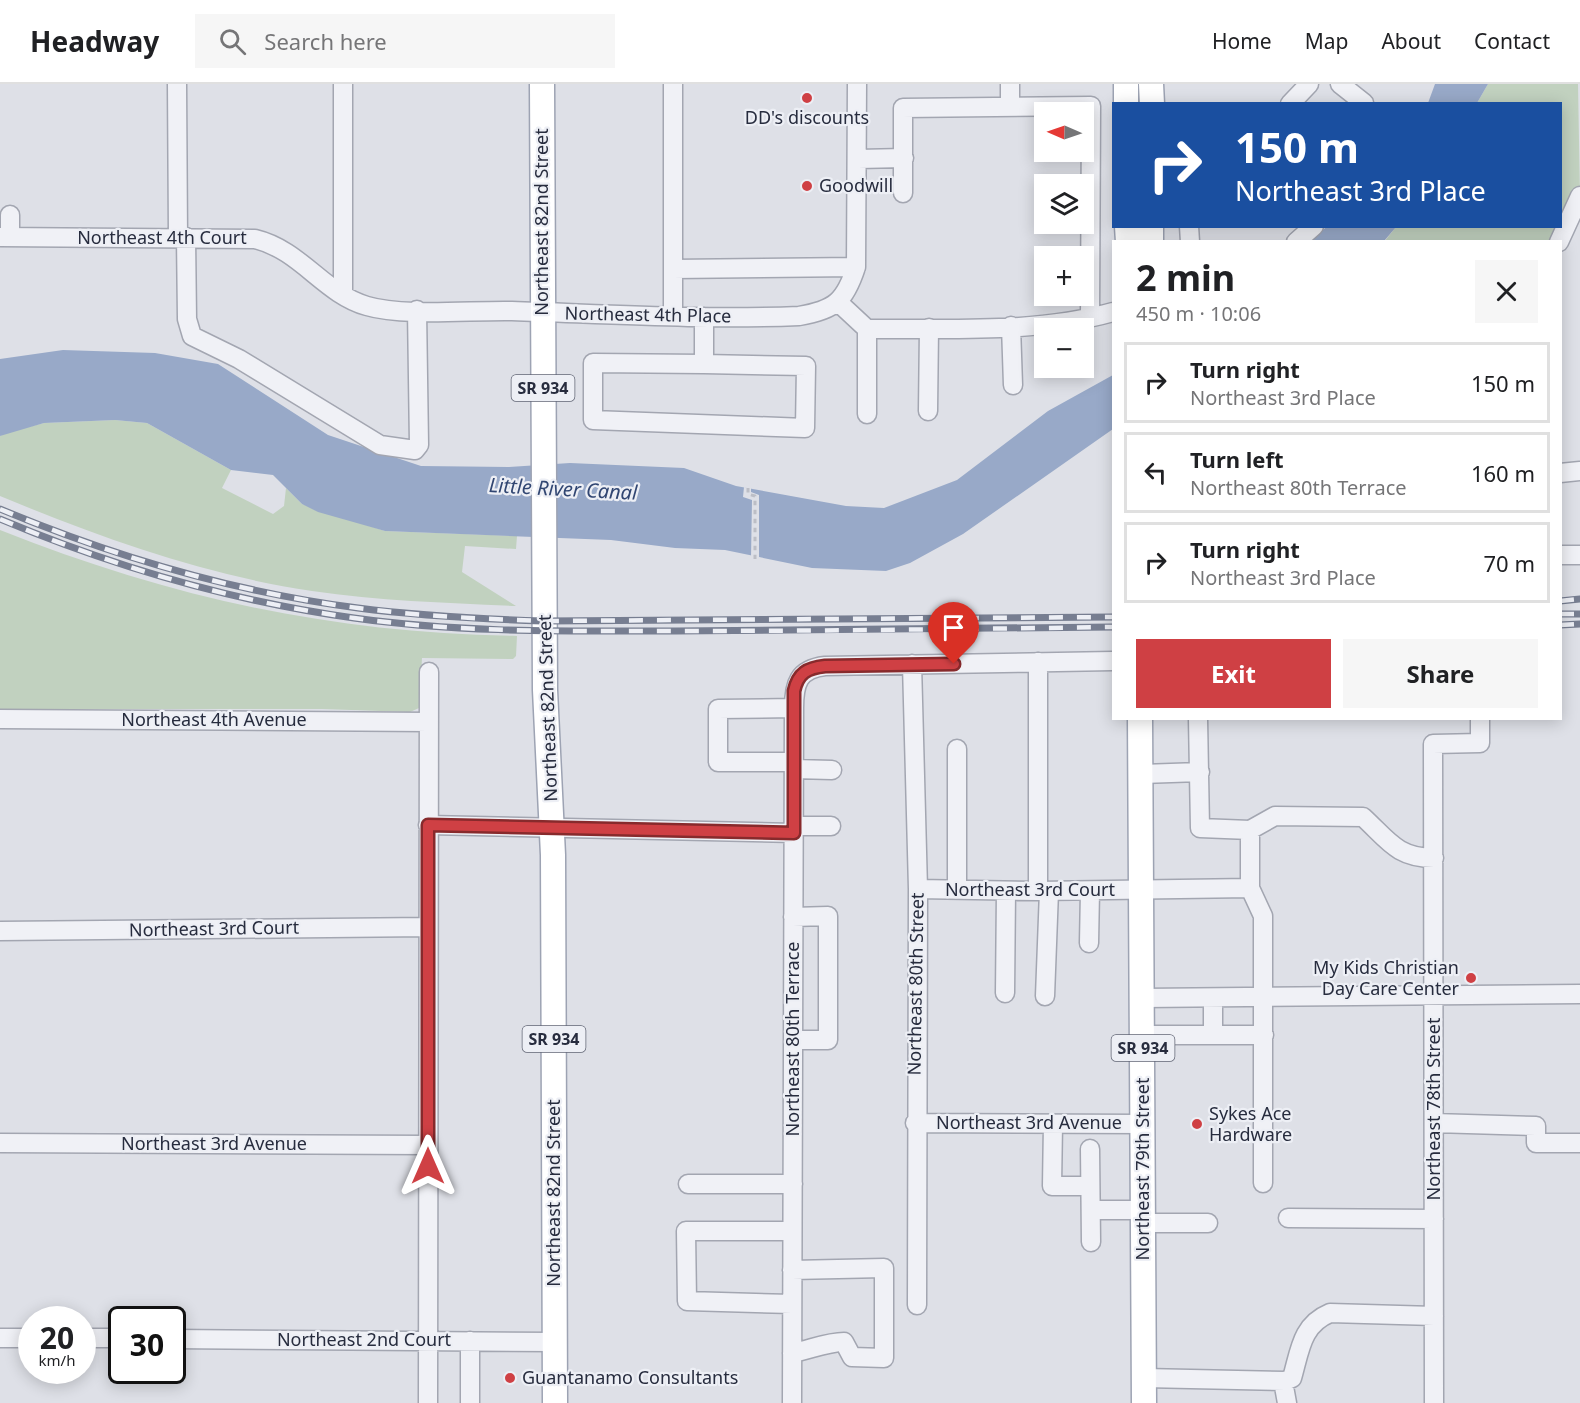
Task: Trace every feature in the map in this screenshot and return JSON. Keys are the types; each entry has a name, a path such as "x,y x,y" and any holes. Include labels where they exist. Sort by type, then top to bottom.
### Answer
{"main road":[{"name":"Northeast 82nd Street","path":"542,84 545,690 553,829 555,1403"},
{"path":"1126,84 1126,102"},
{"path":"1151,84 1152,102"},
{"name":"Northeast 79th Street","path":"1140,720 1143,891 1144,1403"}],"street":[{"path":"177,84 182,237 187,319 192,336 239,359 380,445 410,451 416,450 419,445 417,310"},
{"path":"343,84 343,294"},
{"path":"673,84 673,316"},
{"path":"857,84 856,267 841,300 867,329 867,414"},
{"path":"1010,84 1010,106"},
{"path":"1292,102 1309,84"},
{"path":"1340,84 1363,102"},
{"path":"903,193 903,108 1090,106 1090,318 1112,312"},
{"path":"858,159 904,158"},
{"path":"1560,240 1580,196"},
{"path":"5,237 10,215"},
{"path":"1298,240 1312,228"},
{"name":"Northeast 4th Court","path":"5,237 239,237 272,243 286,250 343,294"},
{"path":"673,269 856,267"},
{"name":"Northeast 4th Place","path":"343,294 373,308 673,316 799,316 829,308 841,300"},
{"path":"704,316 704,364"},
{"path":"867,329 1034,324"},
{"path":"1011,326 1013,384"},
{"path":"928,411 929,328"},
{"path":"593,363 704,364 806,366 805,428 593,420 593,363"},
{"path":"1562,474 1580,471"},
{"path":"1562,555 1580,555"},
{"path":"912,664 1112,661"},
{"path":"1038,662 1045,996"},
{"name":"Northeast 80th Terrace","path":"792,1403 794,691 800,676 809,669 825,666 912,664"},
{"name":"Northeast 80th Street","path":"912,664 918,889 915,1123 917,1305"},
{"path":"428,1403 429,672"},
{"path":"794,708 718,709 718,762 832,770"},
{"name":"Northeast 4th Avenue","path":"0,719 429,722"},
{"path":"1198,720 1200,828 1250,830 1275,816 1363,817 1401,852 1413,858 1434,858"},
{"name":"Northeast 78th Street","path":"1434,1403 1433,744 1480,743 1480,720"},
{"path":"957,749 957,890"},
{"path":"1142,774 1200,772"},
{"path":"428,825 553,829 794,829 831,826"},
{"path":"1250,830 1250,888 1263,916 1263,1184"},
{"name":"Northeast 3rd Court","path":"918,889 1143,891 1250,888"},
{"path":"1005,993 1006,891"},
{"path":"1089,943 1090,891"},
{"path":"793,917 828,916 828,1040 793,1040"},
{"name":"Northeast 3rd Court","path":"0,931 428,927"},
{"path":"1143,999 1580,994"},
{"path":"1213,998 1213,1035"},
{"path":"1143,1035 1264,1035"},
{"name":"Northeast 3rd Avenue","path":"915,1123 1143,1124"},
{"path":"1434,1123 1536,1126 1536,1143 1580,1143"},
{"path":"1053,1124 1052,1186 1090,1186"},
{"name":"Northeast 3rd Avenue","path":"0,1143 428,1145"},
{"path":"1090,1149 1091,1242"},
{"path":"688,1184 793,1184"},
{"path":"1090,1210 1208,1223"},
{"path":"1288,1218 1434,1219"},
{"path":"792,1231 686,1231 687,1301 792,1304"},
{"path":"792,1270 884,1268 884,1358 852,1358 844,1342 831,1342 818,1348 792,1353"},
{"path":"1144,1378 1282,1381 1292,1378 1310,1325 1319,1317 1330,1313 1434,1316"},
{"path":"0,1338 18,1338"},
{"name":"Northeast 2nd Court","path":"186,1339 555,1342"},
{"path":"470,1403 471,1341"},
{"path":"1282,1381 1287,1403"}],"path":[{"path":"748,488 748,494 755,496 755,559"}],"green space":[{"path":"1488,84 1578,84 1580,196 1559,240 1386,240 1395,228 1562,228 1562,102 1478,102"},
{"path":"115,420 147,423 231,470 222,488 273,514 284,506 286,488 302,504 385,531 517,536 516,549 465,546 462,572 516,606 363,597 272,584 153,553 0,496 0,436 44,423"},
{"path":"0,530 127,575 190,593 253,607 382,628 517,636 516,656 513,659 422,658 419,708 410,712 322,709 0,709"}],"water":[{"path":"1435,84 1488,84 1478,102 1428,102"},
{"path":"1325,228 1395,228 1385,240 1313,240"},
{"name":"Little River Canal","path":"63,350 155,353 218,364 328,435 421,466 509,467 570,463 684,468 736,486 846,506 884,508 957,480 1048,411 1112,376 1112,430 963,534 910,563 886,571 812,568 725,550 675,548 611,540 385,531 318,512 302,504 273,475 231,470 147,423 115,420 44,423 0,436 0,359"}],"pier":[{"path":"744,487 751,488 751,492 759,495 759,559 751,559 752,500 743,497"}],"railway":[{"path":"0,509 131,557 221,582 312,601 404,613 544,621 1112,617"},
{"path":"0,519 130,567 218,592 308,611 394,623 475,629 596,631 1112,627"},
{"path":"1562,601 1580,599"},
{"path":"1562,614 1580,614"},
{"path":"1562,625 1580,624"}],"place":[{"name":"DD's discounts","path":"807,98"},
{"name":"Goodwill","path":"807,186"},
{"name":"My Kids Christian Day Care Center","path":"1471,978"},
{"name":"Sykes Ace Hardware","path":"1197,1124"},
{"name":"Guantanamo Consultants","path":"510,1378"}],"route":[{"path":"428,1166 428,825 794,833 794,691 800,676 809,669 825,666 954,664"}]}
